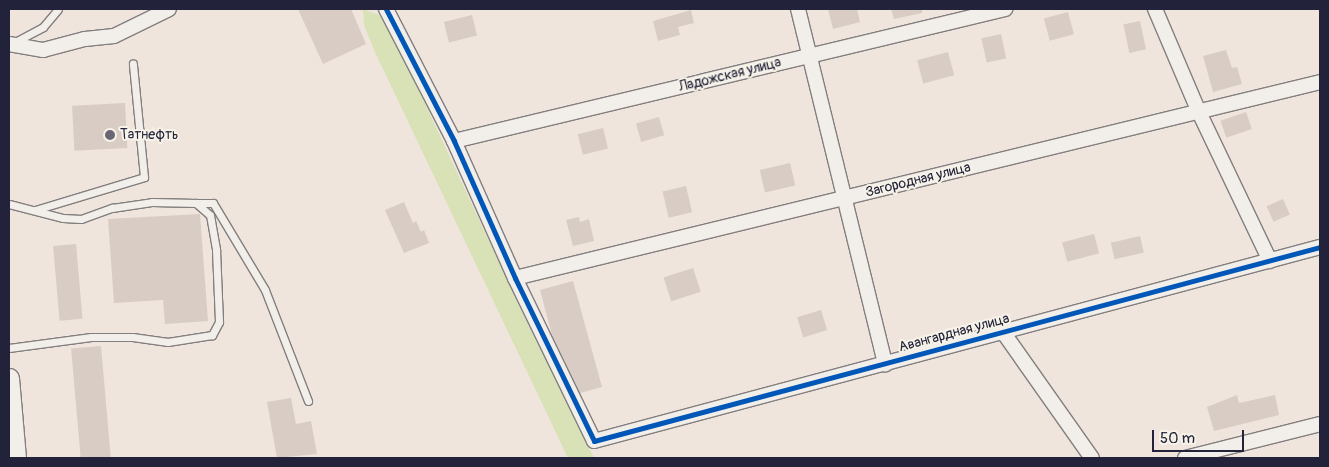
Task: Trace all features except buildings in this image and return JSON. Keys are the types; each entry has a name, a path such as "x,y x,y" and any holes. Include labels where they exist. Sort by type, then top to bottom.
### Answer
{"street":[{"path":"10,44 43,50 84,39 114,36 169,9"},
{"path":"386,9 454,141 515,278"},
{"path":"798,9 885,364"},
{"name":"Ладожская улица","path":"454,141 1005,9"},
{"path":"1155,9 1199,112 1270,261"},
{"name":"Загородная улица","path":"515,278 1320,82"},
{"name":"Авангардная улица","path":"515,278 594,441 1320,247"},
{"path":"1003,332 1092,458"},
{"path":"9,378 16,458"},
{"path":"1185,458 1320,424"}],"lane":[{"path":"10,44 43,27 58,9"},
{"path":"34,210 144,177 133,64"},
{"path":"9,204 81,219 112,208 152,202 213,203 265,290 308,401"},
{"path":"9,348 91,337 132,337 168,342 212,335 219,322 216,250 210,216 196,203"}],"green space":[{"path":"363,9 379,15 394,37 522,312 594,458 568,458 374,50 364,25"}],"cycle path":[{"path":"386,9 454,141 515,278 594,441 1320,247"}],"place":[{"name":"Татнефть","path":"110,135"}]}
